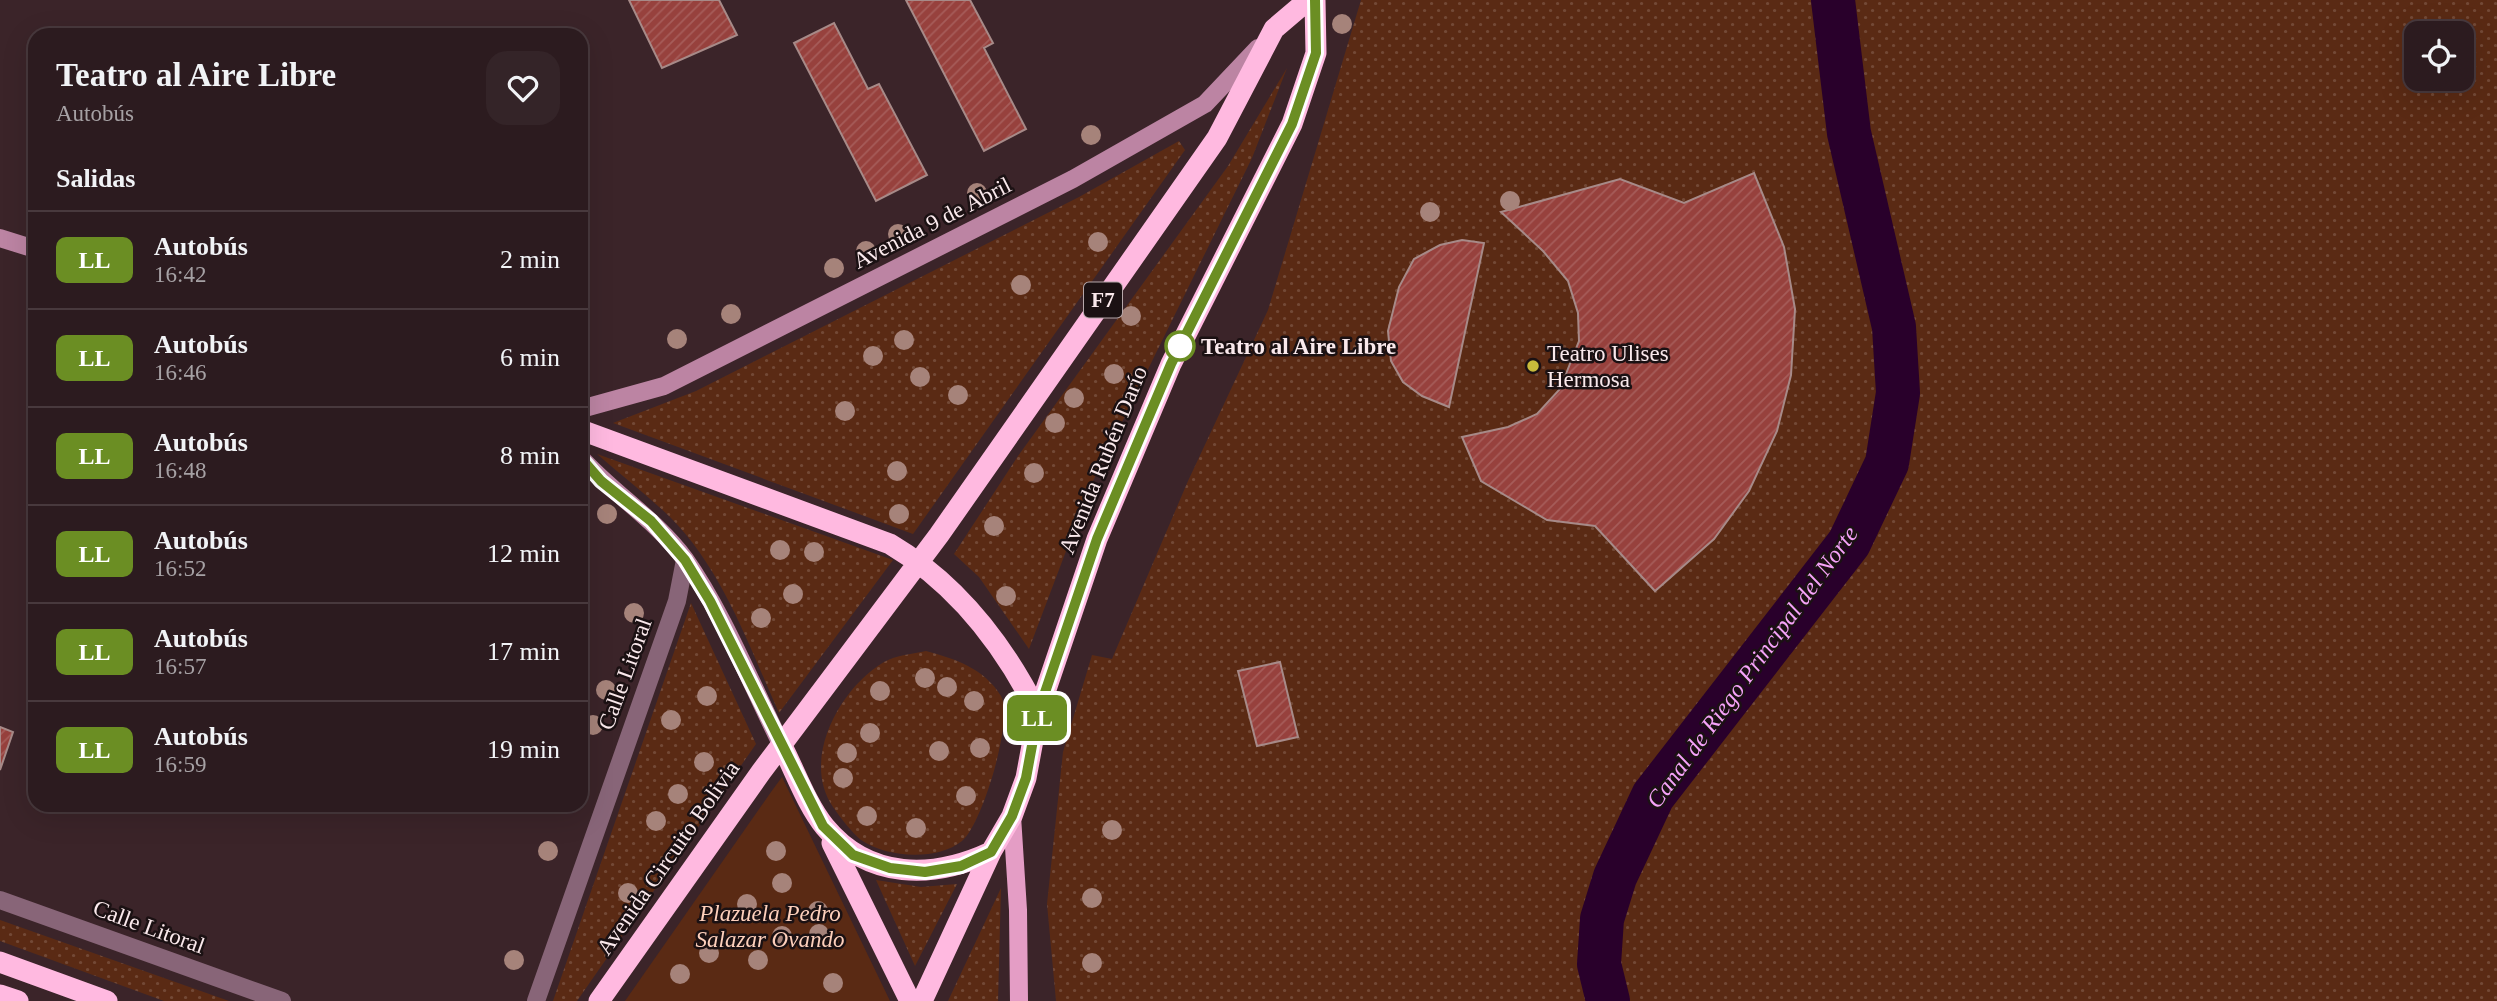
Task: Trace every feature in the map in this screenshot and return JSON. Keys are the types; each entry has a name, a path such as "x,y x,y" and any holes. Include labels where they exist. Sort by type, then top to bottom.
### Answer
{"highway":[{"name":"F7","path":"782,746 918,561 1217,138 1274,29 1308,0"},
{"name":"Avenida Rubén Darío","path":"991,852 1012,816 1026,778 1038,713 1097,539 1171,364 1292,124 1316,53 1315,0"},
{"path":"588,433 890,544 918,561 953,594 1006,656 1038,713"},
{"path":"782,746 910,1001"},
{"name":"Avenida Circuito Bolivia","path":"599,1001 782,746"},
{"path":"823,826 853,855 890,868 925,872 961,866 991,852"},
{"path":"922,1001 991,852"},
{"path":"0,962 107,1001"},
{"path":"0,995 18,1001"}],"main road":[{"name":"Avenida 9 de Abril","path":"588,407 664,386 1073,179 1205,104 1274,29"},
{"path":"0,238 28,247"},
{"path":"588,466 601,481 651,521 685,560 710,601 782,746"},
{"path":"1012,816 1019,1001"}],"street":[{"name":"Calle Litoral","path":"536,1001 677,601 685,560"},
{"name":"Calle Litoral","path":"0,900 282,1001"}],"green space":[{"path":"1361,0 2497,0 2497,1001 1056,1001 1047,904 1063,752 1092,655 1112,659 1188,481 1268,310"},
{"path":"1287,68 1252,158 1091,485 1029,649 979,577 954,554 1018,456 1228,166"},
{"path":"1179,141 1185,150 913,534 613,423 696,391 1079,197"},
{"path":"597,454 893,560 779,713 733,610 689,538 670,517"},
{"path":"691,603 756,744 577,1001 553,1001"},
{"path":"926,651 958,661 986,678 1001,696 1004,708 1003,726 1000,748 987,794 970,831 962,841 952,847 939,852 912,855 884,851 861,840 833,807 824,788 821,768 823,747 830,726 853,688 884,662"},
{"name":"Plazuela Pedro Salazar Ovando","path":"782,777 890,1001 625,1001 771,792"},
{"path":"876,880 921,887 957,884 915,966"},
{"path":"1001,888 998,1001 948,1001"},
{"path":"0,920 229,1001 164,1001 0,941"}],"building":[{"path":"629,0 719,0 737,35 662,68"},
{"path":"906,0 970,0 993,43 984,48 1026,129 984,151"},
{"path":"834,23 868,89 879,84 927,175 876,201 794,43"},
{"path":"1754,173 1784,247 1795,309 1791,375 1777,431 1749,491 1714,539 1655,591 1595,526 1547,520 1481,481 1462,437 1508,427 1537,414 1560,389 1579,341 1578,313 1568,281 1543,251 1501,212 1620,179 1684,203"},
{"path":"1462,240 1484,243 1449,407 1422,396 1403,382 1391,361 1388,331 1399,287 1414,259 1440,245"},
{"path":"1280,662 1298,737 1257,746 1238,671"},
{"path":"0,727 13,732 0,770"}],"waterway":[{"name":"Canal de Riego Principal del Norte","path":"1608,1001 1599,964 1602,919 1615,877 1653,796 1849,543 1887,463 1898,393 1894,327 1849,133 1833,0"}],"bus line":[{"name":"LL","path":"588,466 601,481 651,521 685,560 710,601 823,826 853,855 890,868 925,872 961,866 991,852 1012,816 1026,778 1038,713 1097,539 1171,364 1292,124 1316,53 1315,0"}],"place":[{"name":"Teatro al Aire Libre","path":"1180,346"},
{"name":"Teatro Ulises Hermosa","path":"1533,366"}]}
